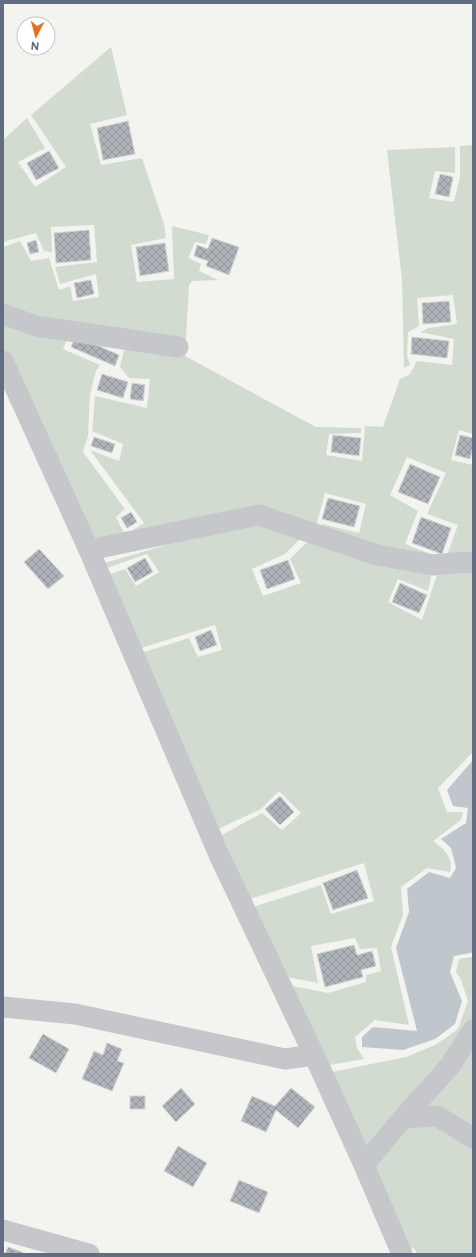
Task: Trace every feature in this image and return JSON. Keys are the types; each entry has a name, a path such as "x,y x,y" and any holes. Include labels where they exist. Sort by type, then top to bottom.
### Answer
{"street":[{"path":"3,314 36,326 178,347"},
{"path":"3,361 89,550 220,857 314,1055 364,1165 402,1254"},
{"path":"89,550 259,516 377,555 433,565 464,562 473,564"},
{"path":"3,1007 75,1014 285,1058 314,1055"},
{"path":"364,1165 403,1118 450,1066 473,1030"},
{"path":"403,1118 437,1116 473,1138"},
{"path":"3,1230 89,1254"}],"shaded area":[{"path":"111,47 127,115 90,124 101,165 142,158 164,224 166,238 131,245 137,282 174,279 172,226 209,235 206,244 195,242 188,258 201,264 199,271 218,280 192,281 189,285 185,356 316,427 361,428 361,433 329,434 326,455 362,461 365,426 383,427 400,379 410,374 417,361 452,365 454,339 420,332 429,328 457,324 453,295 417,298 419,326 408,332 407,356 410,365 404,368 402,280 387,150 455,147 455,173 435,171 429,198 454,202 460,177 460,146 473,145 473,434 459,430 451,460 473,465 473,560 446,558 458,525 427,514 446,473 407,457 390,495 418,511 405,544 433,555 319,535 322,524 359,533 366,504 325,493 315,530 260,510 97,556 3,349 3,323 69,335 63,349 100,365 96,371 90,394 88,436 83,452 125,509 116,517 125,535 144,523 90,450 119,461 123,444 92,431 95,396 147,408 150,379 129,378 120,367 126,342 3,315 3,247 20,241 31,261 49,258 59,290 70,286 73,301 99,297 96,274 60,284 55,267 97,262 94,225 51,227 52,252 44,251 36,233 3,242 3,140 27,118 45,148 18,162 35,187 66,167 31,115"},
{"path":"256,519 301,538 285,554 252,569 263,596 301,583 290,559 309,540 433,569 428,591 398,579 388,602 422,620 439,569 473,566 473,752 438,788 447,812 463,812 461,820 433,841 447,854 451,862 450,872 427,868 401,887 403,915 391,947 409,1025 375,1020 355,1037 357,1048 364,1059 324,1066 287,985 328,993 366,982 366,975 381,971 377,948 360,949 355,938 311,946 318,983 286,977 253,907 321,885 331,914 374,901 364,863 250,899 222,835 262,813 282,830 301,813 279,791 261,809 218,829 141,653 189,638 198,657 222,650 215,625 138,649 108,575 125,569 136,586 159,572 147,554 104,569 101,564"},
{"path":"473,760 473,951 471,953 454,956 450,972 462,1001 455,1024 435,1039 403,1050 362,1047 362,1037 373,1027 417,1031 396,948 409,912 407,889 429,872 450,878 456,868 451,848 441,839 466,823 468,808 453,806 447,790"},
{"path":"473,957 473,1021 364,1158 327,1073 406,1057 437,1044 458,1029 468,1001 461,980 456,972 459,959"},
{"path":"473,1034 473,1134 404,1117"},
{"path":"436,1119 473,1142 473,1254 417,1254 414,1248 403,1252 367,1165 400,1122"}],"building":[{"path":"128,121 135,154 103,160 97,128"},
{"path":"49,151 59,168 36,180 27,163"},
{"path":"440,174 453,177 449,197 435,194"},
{"path":"89,230 91,260 56,263 54,233"},
{"path":"212,238 239,247 229,275 206,266 208,261 194,256 197,245 208,249"},
{"path":"36,240 39,252 30,254 27,243"},
{"path":"165,243 169,271 140,276 136,247"},
{"path":"91,280 94,294 77,298 74,283"},
{"path":"449,301 451,322 423,324 422,303"},
{"path":"76,336 119,355 115,366 71,347"},
{"path":"412,337 449,341 447,358 411,354"},
{"path":"102,374 128,382 123,398 97,390"},
{"path":"132,383 145,385 143,401 130,399"},
{"path":"333,435 361,438 359,456 331,452"},
{"path":"460,435 473,438 473,447 470,459 455,455"},
{"path":"94,437 115,444 112,453 91,446"},
{"path":"410,464 440,477 428,504 398,492"},
{"path":"328,498 360,506 354,527 322,519"},
{"path":"131,512 137,522 127,528 121,518"},
{"path":"421,517 451,528 442,554 412,543"},
{"path":"39,549 64,576 48,589 24,562"},
{"path":"145,558 153,572 135,582 127,568"},
{"path":"288,560 295,579 267,589 260,570"},
{"path":"400,583 427,595 419,613 392,602"},
{"path":"211,630 217,645 200,651 195,637"},
{"path":"280,796 294,812 280,825 265,809"},
{"path":"357,870 368,898 333,910 323,883"},
{"path":"354,945 357,955 372,951 376,966 361,970 363,977 325,987 317,954"},
{"path":"43,1034 69,1049 56,1073 29,1058"},
{"path":"107,1043 122,1049 117,1061 124,1063 112,1091 82,1079 94,1051 103,1055"},
{"path":"181,1088 195,1104 176,1122 162,1106"},
{"path":"291,1088 315,1107 298,1128 276,1110 266,1132 241,1121 252,1096 275,1106"},
{"path":"130,1096 145,1096 145,1109 130,1109"},
{"path":"178,1146 207,1163 193,1187 164,1171"},
{"path":"239,1180 268,1192 259,1213 230,1201"},
{"path":"8,1247 27,1254 5,1254"}]}
